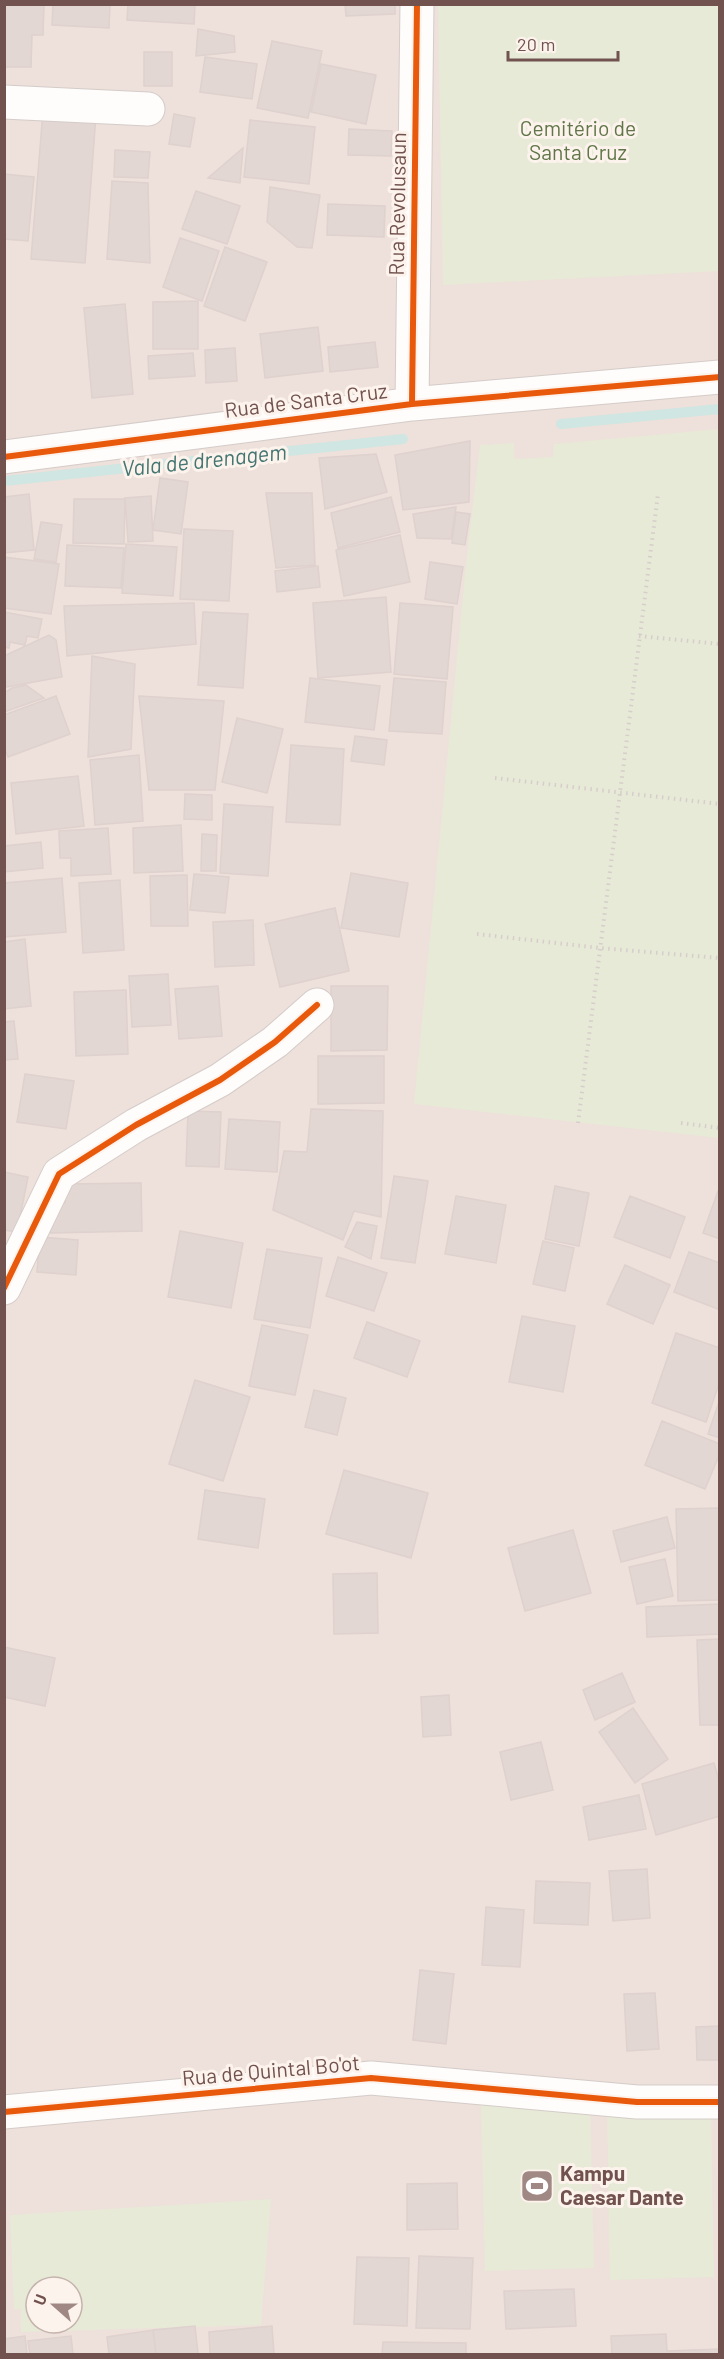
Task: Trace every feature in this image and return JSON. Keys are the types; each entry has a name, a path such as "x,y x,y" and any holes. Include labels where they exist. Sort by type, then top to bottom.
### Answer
{"street":[{"name":"Rua Revolusaun","path":"412,404 417,4"},
{"path":"4,102 148,109"},
{"name":"Rua de Santa Cruz","path":"4,457 412,404 720,377"},
{"path":"4,1288 58,1174 136,1125 220,1080 275,1042 317,1005"},
{"name":"Rua de Quintal Bo'ot","path":"4,2112 371,2078 638,2102 720,2102"}],"path":[{"path":"578,1123 658,494"},
{"path":"639,636 720,644"},
{"path":"495,778 720,804"},
{"path":"477,934 600,948 720,958"},
{"path":"681,1124 720,1128"}],"shaded area":[{"path":"5,5 719,5 719,2354 5,2354"}],"green space":[{"name":"Cemitério de Santa Cruz","path":"438,5 719,5 719,271 443,285"},
{"path":"719,429 719,1138 414,1104 467,554 480,445 514,443 514,459 553,457 554,444"},
{"name":"Kampu Caesar Dante","path":"590,2101 594,2268 485,2271 481,2105"},
{"path":"711,2109 714,2277 610,2280 607,2112"},
{"path":"271,2199 261,2325 84,2330 84,2275 24,2275 24,2332 21,2332 21,2309 14,2309 10,2215"}],"building":[{"path":"4,4 44,4 43,35 32,35 31,67 4,67"},
{"path":"53,4 110,4 109,28 52,25"},
{"path":"128,4 195,4 194,24 127,20"},
{"path":"345,4 395,4 395,14 346,16"},
{"path":"198,29 234,36 235,52 196,56"},
{"path":"272,41 322,51 308,118 257,108"},
{"path":"144,52 172,52 172,86 144,86"},
{"path":"205,57 257,64 252,99 200,92"},
{"path":"321,64 376,75 366,124 311,112"},
{"path":"43,111 96,115 85,263 31,259"},
{"path":"174,114 195,118 190,147 169,144"},
{"path":"250,120 315,127 309,184 244,177"},
{"path":"349,129 392,131 391,156 348,155"},
{"path":"243,148 240,183 208,178"},
{"path":"115,150 150,152 148,178 114,177"},
{"path":"4,174 34,177 28,241 4,239"},
{"path":"112,181 148,183 150,263 107,259"},
{"path":"270,187 320,195 312,248 297,247 267,222"},
{"path":"196,191 240,206 227,244 182,229"},
{"path":"328,204 385,206 384,237 327,235"},
{"path":"180,238 219,251 202,301 163,287"},
{"path":"225,247 267,262 245,321 204,306"},
{"path":"198,301 198,349 153,349 153,302"},
{"path":"125,304 133,394 92,398 84,308"},
{"path":"318,327 323,371 265,378 260,334"},
{"path":"375,342 378,367 330,372 328,347"},
{"path":"235,348 237,381 206,383 205,350"},
{"path":"193,353 195,376 149,379 148,356"},
{"path":"470,441 469,502 403,510 395,455"},
{"path":"376,454 387,492 325,509 319,458"},
{"path":"160,478 188,482 181,534 153,530"},
{"path":"266,493 312,493 315,565 276,568"},
{"path":"29,494 34,550 4,553 4,497"},
{"path":"151,496 153,541 128,542 125,498"},
{"path":"391,497 400,532 338,548 331,513"},
{"path":"74,499 125,499 124,544 73,543"},
{"path":"456,507 451,539 417,538 413,514"},
{"path":"456,512 470,514 465,545 452,543"},
{"path":"41,522 62,525 56,562 34,559"},
{"path":"184,529 233,531 229,601 180,599"},
{"path":"400,535 410,582 344,596 336,550"},
{"path":"126,544 177,547 173,596 122,593"},
{"path":"67,545 124,548 121,588 65,586"},
{"path":"4,557 59,564 51,614 4,608"},
{"path":"430,562 463,567 457,604 425,599"},
{"path":"318,566 320,587 277,592 275,571"},
{"path":"386,597 391,672 318,678 313,603"},
{"path":"194,603 196,644 67,656 64,606"},
{"path":"400,603 453,607 447,679 394,674"},
{"path":"4,612 42,619 38,638 27,636 25,645 10,642 9,648 4,647"},
{"path":"203,612 248,614 243,688 198,685"},
{"path":"49,635 56,640 62,677 6,687 4,656"},
{"path":"92,656 135,664 131,749 88,757"},
{"path":"310,678 380,686 374,730 305,722"},
{"path":"394,678 446,682 442,734 389,731"},
{"path":"26,685 44,698 4,712 4,693 12,688"},
{"path":"56,696 70,734 8,757 4,747 4,715"},
{"path":"139,696 224,701 215,790 149,790"},
{"path":"237,718 283,729 267,793 222,782"},
{"path":"355,736 387,740 384,765 351,761"},
{"path":"291,745 344,749 340,825 286,822"},
{"path":"139,755 143,821 95,825 90,760"},
{"path":"78,776 84,826 16,834 11,783"},
{"path":"185,794 212,795 212,820 184,819"},
{"path":"224,804 273,807 268,876 220,873"},
{"path":"181,825 183,871 134,873 133,828"},
{"path":"108,828 111,874 71,876 71,858 60,858 59,831"},
{"path":"202,834 217,835 216,871 201,871"},
{"path":"41,842 43,868 4,872 4,846"},
{"path":"351,873 408,883 399,937 341,928"},
{"path":"194,874 229,877 225,913 190,910"},
{"path":"187,875 188,926 151,926 150,876"},
{"path":"62,878 66,932 4,937 4,883"},
{"path":"120,880 124,950 83,953 79,883"},
{"path":"335,908 349,971 280,987 265,924"},
{"path":"253,920 254,965 215,967 213,922"},
{"path":"25,939 31,1006 4,1009 4,942"},
{"path":"168,974 171,1025 132,1027 129,976"},
{"path":"218,986 222,1036 179,1039 175,989"},
{"path":"331,986 388,986 387,1050 331,1051"},
{"path":"126,990 128,1054 76,1056 74,992"},
{"path":"14,1021 18,1059 4,1060 4,1022"},
{"path":"318,1056 384,1056 384,1103 318,1104"},
{"path":"25,1074 74,1081 66,1129 17,1122"},
{"path":"311,1109 383,1111 381,1217 354,1211 343,1240 273,1210 284,1151 307,1152"},
{"path":"188,1111 221,1112 219,1167 186,1166"},
{"path":"229,1119 280,1122 277,1172 225,1169"},
{"path":"4,1172 28,1177 17,1232 4,1230"},
{"path":"394,1176 428,1181 415,1263 381,1258"},
{"path":"141,1183 142,1231 50,1233 50,1203 65,1203 65,1184"},
{"path":"555,1186 589,1193 579,1246 545,1239"},
{"path":"718,1191 720,1191 720,1239 703,1233"},
{"path":"456,1196 506,1205 496,1263 445,1254"},
{"path":"630,1196 685,1217 670,1258 614,1237"},
{"path":"357,1222 377,1226 371,1259 345,1247"},
{"path":"180,1231 243,1243 231,1308 168,1297"},
{"path":"40,1237 78,1240 76,1275 37,1272"},
{"path":"543,1241 574,1248 565,1291 533,1284"},
{"path":"267,1249 322,1258 310,1328 254,1319"},
{"path":"689,1252 720,1263 720,1310 674,1292"},
{"path":"338,1257 387,1273 374,1311 326,1296"},
{"path":"625,1265 670,1285 653,1324 607,1304"},
{"path":"522,1316 575,1326 563,1392 509,1382"},
{"path":"367,1322 420,1341 407,1377 354,1358"},
{"path":"262,1325 308,1335 295,1395 249,1386"},
{"path":"676,1333 720,1348 720,1381 706,1422 652,1403"},
{"path":"195,1380 250,1397 223,1481 169,1464"},
{"path":"314,1390 346,1398 337,1435 305,1427"},
{"path":"720,1399 720,1438 708,1434"},
{"path":"662,1421 720,1444 720,1453 705,1489 645,1465"},
{"path":"344,1470 428,1493 411,1558 326,1534"},
{"path":"205,1490 265,1499 258,1548 198,1539"},
{"path":"720,1508 720,1600 678,1601 676,1509"},
{"path":"667,1517 675,1548 621,1562 613,1531"},
{"path":"573,1530 591,1593 525,1611 508,1548"},
{"path":"665,1559 673,1596 637,1604 629,1567"},
{"path":"377,1573 378,1633 334,1634 333,1574"},
{"path":"720,1604 720,1634 647,1637 646,1607"},
{"path":"720,1639 720,1725 700,1725 697,1640"},
{"path":"4,1647 55,1658 45,1706 4,1697"},
{"path":"622,1673 635,1702 595,1720 583,1690"},
{"path":"449,1695 451,1735 423,1737 421,1697"},
{"path":"633,1708 668,1759 635,1783 599,1732"},
{"path":"541,1742 553,1790 511,1800 500,1752"},
{"path":"714,1763 720,1784 720,1816 656,1835 642,1784"},
{"path":"639,1795 646,1829 589,1840 583,1807"},
{"path":"647,1869 650,1918 613,1921 609,1871"},
{"path":"536,1881 590,1883 588,1925 534,1923"},
{"path":"486,1907 524,1910 520,1967 482,1965"},
{"path":"420,1970 454,1974 446,2044 413,2040"},
{"path":"655,1993 659,2049 627,2051 624,1994"},
{"path":"720,2026 720,2060 697,2060 696,2027"},
{"path":"457,2183 458,2229 407,2230 407,2184"},
{"path":"419,2256 473,2258 470,2329 416,2328"},
{"path":"357,2257 409,2258 407,2326 354,2324"},
{"path":"574,2289 576,2326 506,2329 504,2291"},
{"path":"195,2326 198,2354 156,2354 153,2330"},
{"path":"272,2326 274,2354 210,2354 209,2332"},
{"path":"153,2330 156,2354 109,2354 107,2337"},
{"path":"666,2334 667,2351 720,2349 720,2354 612,2354 611,2336"},
{"path":"25,2336 27,2354 4,2354 4,2339"},
{"path":"71,2336 73,2354 30,2354 28,2341"},
{"path":"383,2342 466,2343 466,2354 382,2354"}],"waterway":[{"name":"Vala de drenagem","path":"561,424 720,409"},
{"name":"Vala de drenagem","path":"4,481 403,439"}],"cycle path":[{"path":"412,404 417,4"},
{"path":"4,457 412,404 720,377"},
{"path":"4,1288 59,1174 136,1125 220,1080 275,1042 317,1005"},
{"path":"4,2112 371,2078 637,2102 720,2102"}],"place":[{"name":"Kampu Caesar Dante","path":"537,2186"}]}
